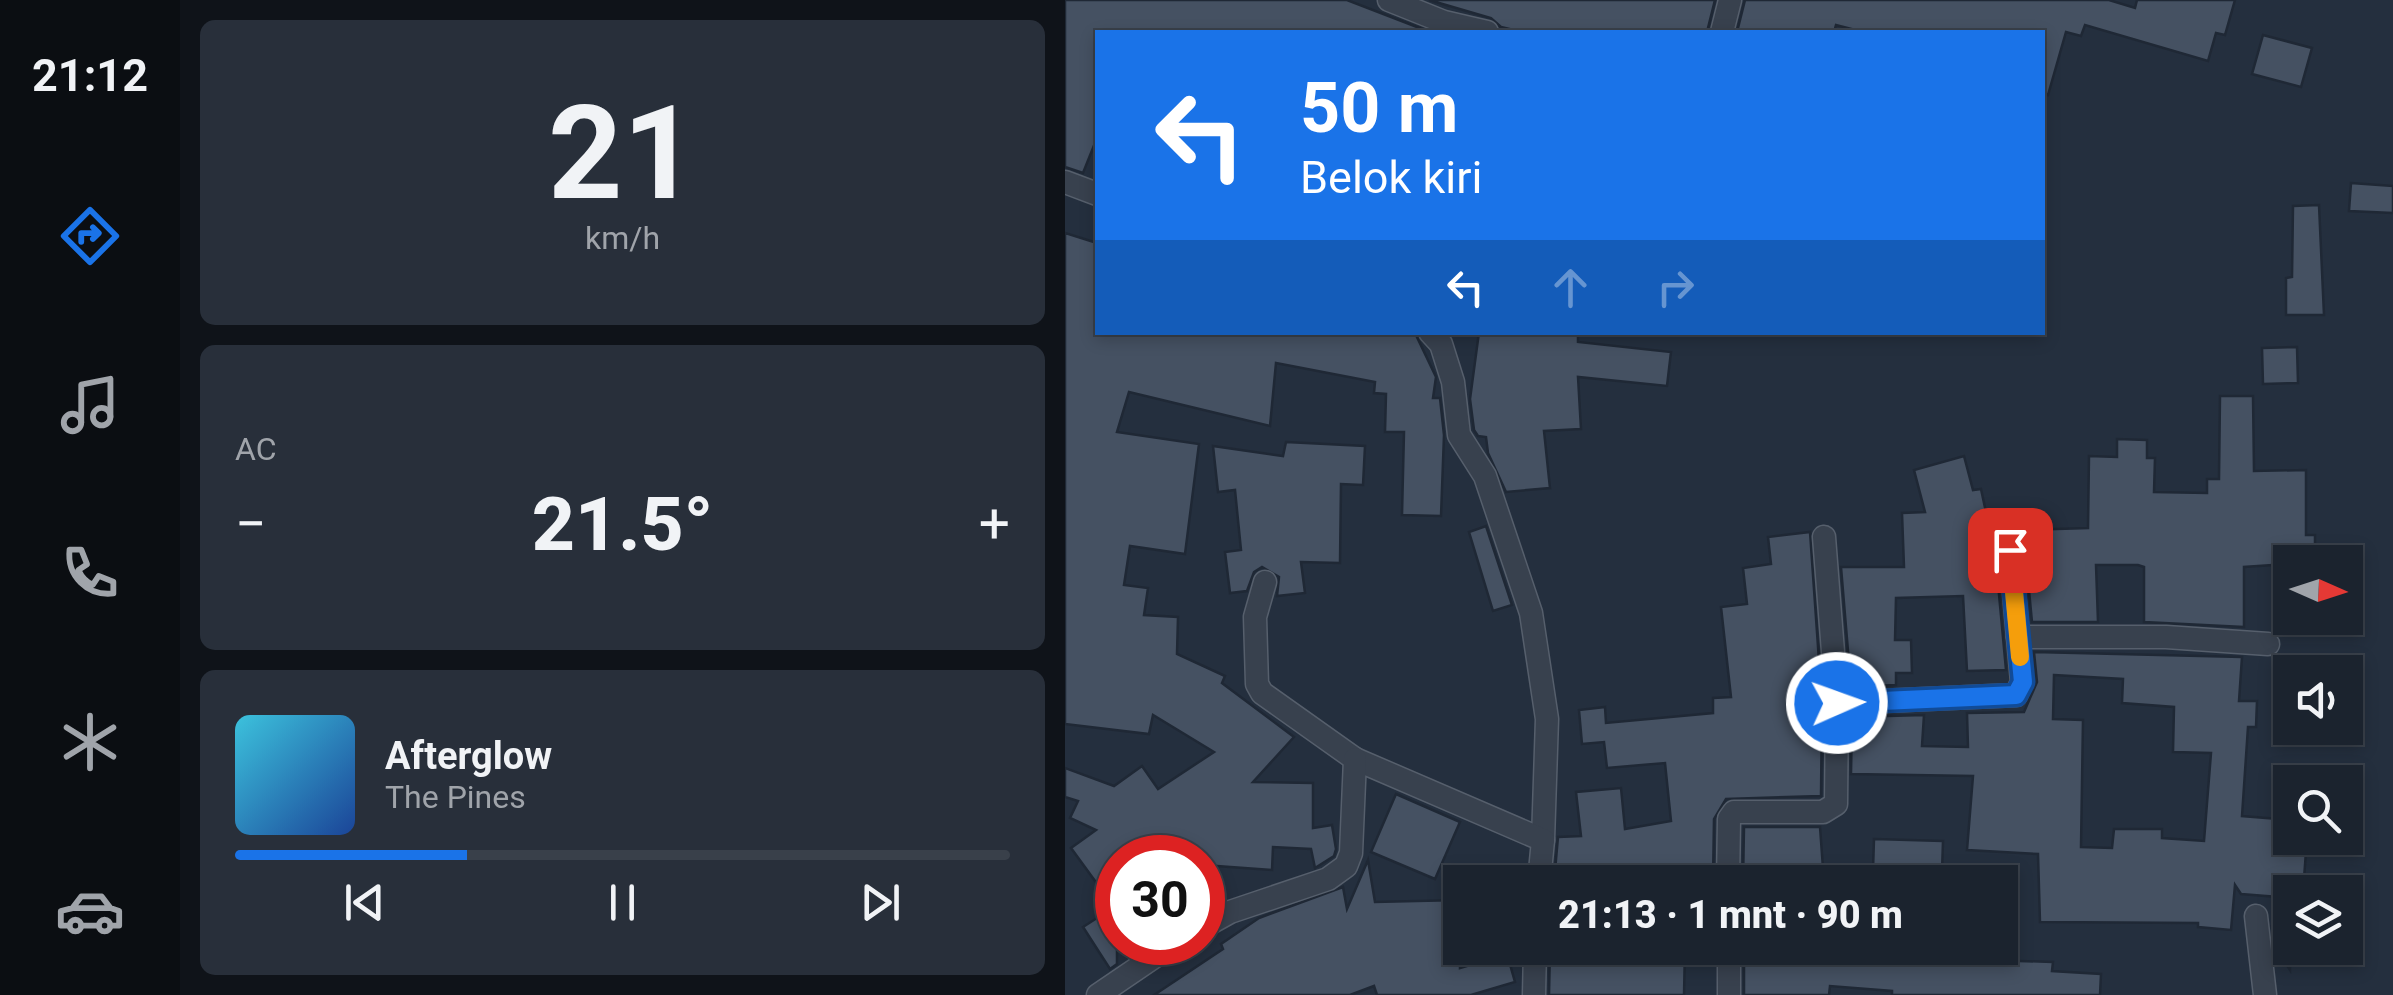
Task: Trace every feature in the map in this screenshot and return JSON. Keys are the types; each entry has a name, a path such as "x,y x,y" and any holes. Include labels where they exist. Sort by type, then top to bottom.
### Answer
{"street":[{"path":"1389,0 1481,30"},
{"path":"1723,30 1731,0"},
{"path":"1065,182 1095,193"},
{"path":"1433,335 1441,344 1453,382 1459,434 1485,476 1531,613 1547,719 1541,865"},
{"path":"1728,865 1729,819 1734,812 1823,812 1836,804 1837,703 1824,536"},
{"path":"1837,703 2016,695 2023,682 2010,550"},
{"path":"1265,582 1255,617 1257,684 1271,700 1355,759 1543,840"},
{"path":"2018,637 2166,636 2268,644"},
{"path":"1225,914 1328,879 1346,866 1351,853 1355,759"},
{"path":"2256,916 2265,995"},
{"path":"1099,995 1143,965"},
{"path":"1529,993 1533,965"},
{"path":"1729,965 1729,995"}],"building":[{"path":"1065,0 1347,0 1425,30 1095,30 1095,143 1083,173 1065,167"},
{"path":"1429,0 1715,0 1708,30 1514,30 1501,27 1491,18"},
{"path":"1745,0 2109,0 2135,8 2137,0 2235,0 2225,35 2216,33 2208,61 2085,25 2081,36 2066,32 2048,95 2045,30 1855,30 1836,25 1835,30 1738,30"},
{"path":"2263,35 2312,48 2301,87 2252,74"},
{"path":"2351,183 2393,186 2393,213 2349,211"},
{"path":"2319,205 2324,315 2286,315 2286,278 2292,277 2293,206"},
{"path":"1065,233 1095,242 1095,335 1416,335 1436,377 1433,398 1440,398 1444,435 1441,516 1402,515 1404,432 1385,432 1386,394 1374,393 1375,382 1276,363 1270,426 1129,392 1117,432 1199,444 1185,554 1130,546 1124,585 1148,588 1144,615 1178,617 1177,654 1225,676 1222,683 1294,737 1253,782 1313,783 1313,828 1332,825 1334,856 1315,868 1311,849 1273,847 1272,870 1225,867 1225,835 1095,835 1095,881 1071,848 1096,830 1070,818 1078,801 1065,797 1065,768 1114,786 1142,766 1158,789 1214,752 1153,715 1149,734 1065,724"},
{"path":"1479,335 1578,335 1578,342 1671,352 1667,386 1578,377 1581,429 1544,431 1550,488 1506,492 1488,453 1486,437 1478,436 1474,430 1470,399"},
{"path":"2297,347 2298,383 2263,384 2262,348"},
{"path":"2220,396 2253,396 2254,471 2306,470 2306,535 2315,535 2315,545 2273,545 2273,565 2244,567 2244,627 2144,622 2144,567 2138,565 2096,565 2098,622 2032,622 2025,548 2017,537 2008,535 1997,543 1995,551 2006,670 1967,671 1963,596 1896,598 1895,640 1911,640 1912,673 1896,673 1896,685 1851,687 1841,567 1904,567 1902,513 1925,512 1914,470 1964,456 1973,490 1981,489 1990,531 2088,528 2089,456 2117,457 2117,439 2147,440 2147,458 2155,458 2154,492 2207,493 2207,479 2219,479"},
{"path":"1286,442 1365,446 1363,485 1341,484 1340,563 1301,562 1305,593 1277,596 1279,577 1262,567 1254,572 1247,591 1230,593 1225,552 1241,550 1235,490 1218,492 1213,446 1283,456"},
{"path":"1486,526 1512,605 1493,611 1469,532"},
{"path":"1810,532 1822,704 1821,796 1726,799 1714,819 1713,865 1556,865 1558,837 1581,836 1576,792 1621,788 1625,829 1671,821 1665,763 1607,768 1604,742 1582,744 1579,710 1605,707 1606,723 1713,713 1713,698 1731,697 1721,607 1747,604 1743,568 1771,564 1768,537"},
{"path":"2034,652 2242,657 2239,701 2257,701 2256,727 2248,727 2242,816 2273,819 2273,855 2306,855 2304,875 2273,875 2273,897 2241,894 2235,885 2231,930 2198,927 2198,923 2040,922 2038,854 1967,850 1973,776 1851,774 1852,717 1924,715 1922,746 1968,747 1967,713 2024,712 2037,682","holes":["2054,675 2123,679 2122,703 2174,707 2173,752 2211,753 2204,841 2162,838 2162,829 2114,829 2112,848 2081,847 2083,720 2053,719"]},
{"path":"1396,794 1460,822 1435,879 1371,852"},
{"path":"1744,827 1820,827 1823,865 1743,865"},
{"path":"1874,839 1943,841 1942,865 1873,865"},
{"path":"1368,860 1375,902 1443,900 1443,965 1510,965 1515,982 1471,995 1377,995 1374,986 1350,995 1154,995 1199,965 1225,965 1225,941 1259,918 1343,887 1347,909"},
{"path":"1095,919 1095,946 1083,927"},
{"path":"2018,961 2053,962 2052,971 2101,974 2100,995 1892,995 1892,991 1830,986 1829,995 1744,995 1744,965 2018,965"},
{"path":"1550,965 1685,965 1684,995 1549,995"}],"slow traffic":[{"path":"2014,592 2020,657"}],"route":[{"path":"1837,703 2016,695 2023,682 2010,550"}]}
